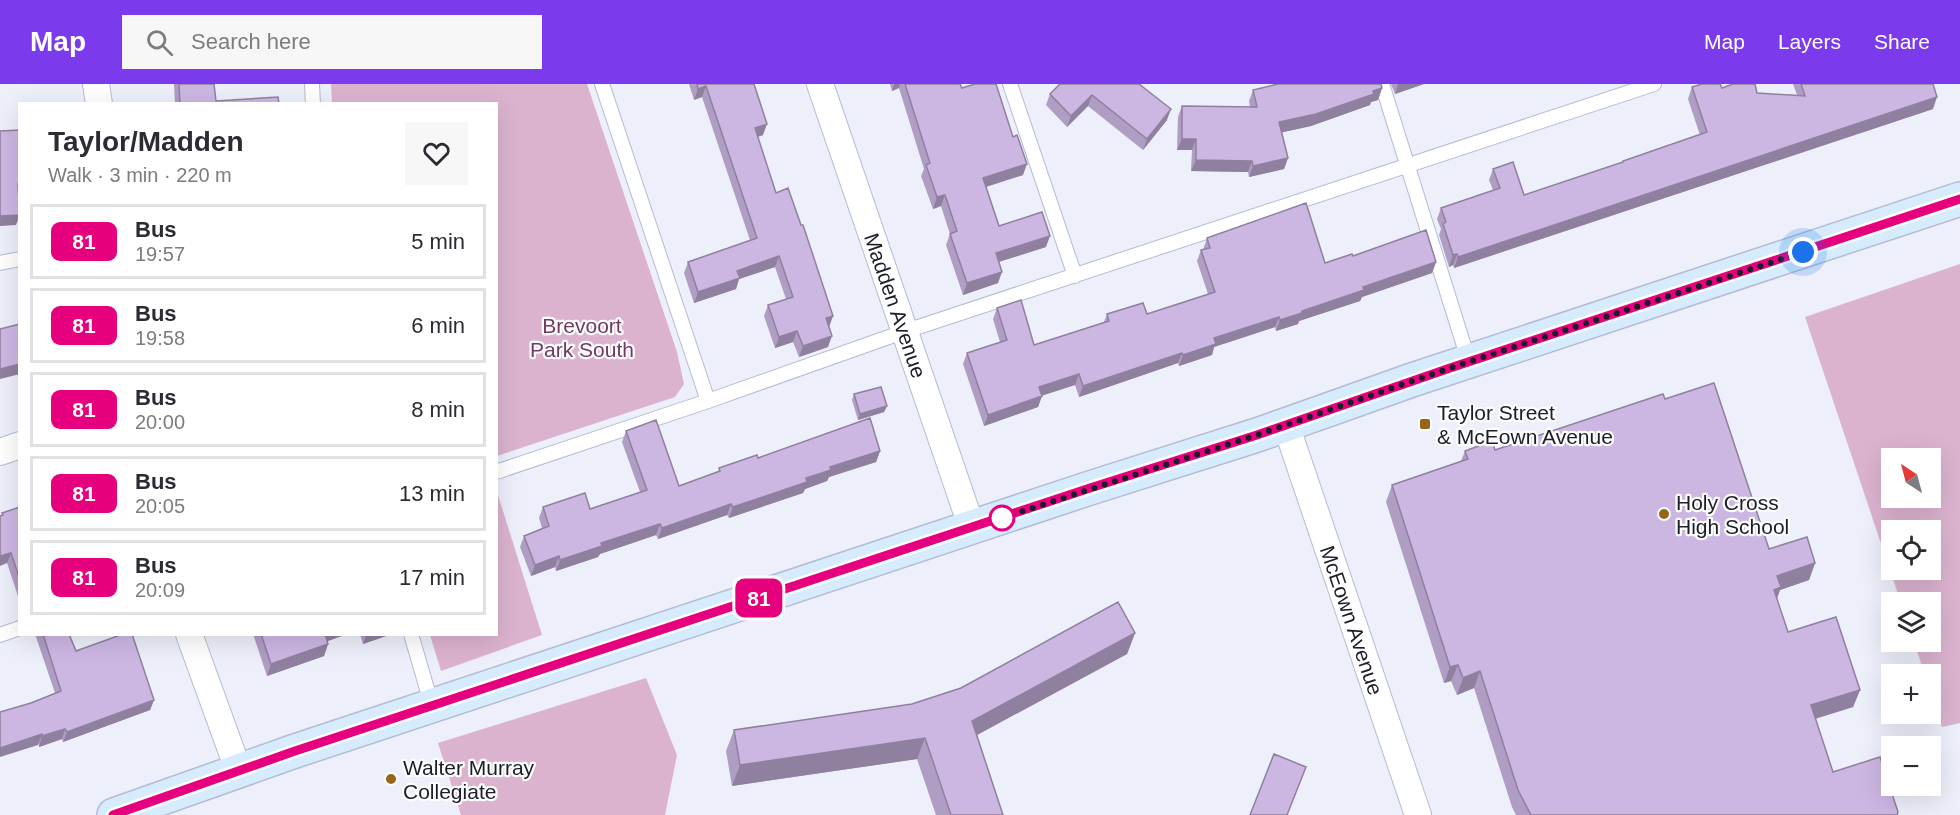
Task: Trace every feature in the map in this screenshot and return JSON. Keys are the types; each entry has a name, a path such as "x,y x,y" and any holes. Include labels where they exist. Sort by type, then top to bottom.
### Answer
{"main road":[{"path":"114,815 432,706 1286,425 1960,199"}],"street":[{"path":"96,84 99,102"},
{"name":"Madden Avenue","path":"820,84 972,528"},
{"name":"McEown Avenue","path":"1286,425 1418,815"},
{"path":"0,452 18,446"},
{"path":"190,636 239,771"}],"lane":[{"path":"312,84 313,102"},
{"path":"602,84 708,401"},
{"path":"1010,84 1075,276"},
{"path":"1382,84 1469,362"},
{"path":"498,471 708,401 903,332 1654,84"},
{"path":"0,263 18,259"},
{"path":"0,635 18,629"},
{"path":"412,636 432,706"}],"green space":[{"name":"Brevoort Park South","path":"331,84 587,84 677,352 684,384 675,397 498,456 498,102 332,102"},
{"path":"1960,264 1960,723 1942,727 1941,664 1921,664 1917,652 1941,652 1941,592 1897,592 1893,580 1941,580 1941,520 1881,520 1881,543 1805,317"},
{"path":"498,495 542,635 441,671 430,636 498,636"},
{"path":"646,678 677,755 665,815 461,815 438,743"}],"building":[{"path":"179,84 214,84 216,101 278,97 279,102 180,102"},
{"path":"697,84 754,84 767,124 755,128 776,193 788,188 801,225 803,225 833,316 826,318 832,336 803,346 797,331 779,337 768,305 793,297 779,256 737,271 740,278 698,292 688,262 757,238 706,86 698,89"},
{"path":"905,84 960,84 962,88 975,84 996,84 1013,137 1017,135 1027,164 983,178 999,226 1042,212 1050,236 996,253 1002,272 967,283 950,234 957,231 945,195 937,197 926,165 930,163"},
{"path":"1060,84 1139,84 1171,109 1147,139 1092,95 1071,116 1050,94"},
{"path":"1278,84 1381,84 1382,88 1373,91 1374,94 1316,114 1279,122 1288,158 1253,166 1252,161 1196,160 1196,139 1182,139 1182,106 1257,107 1253,90"},
{"path":"1702,84 1720,84 1722,88 1733,84 1755,84 1757,93 1805,96 1801,84 1933,84 1937,97 1458,257 1457,254 1453,255 1443,224 1446,222 1441,208 1500,188 1493,169 1513,162 1524,195 1707,132 1692,87"},
{"path":"18,130 18,215 0,216 0,131"},
{"path":"1306,203 1325,263 1352,254 1353,256 1426,230 1436,262 1363,287 1364,290 1302,311 1302,313 1280,320 1279,317 1214,338 1216,344 1183,355 1182,353 1083,386 1079,374 1039,387 1042,396 988,415 967,353 1007,340 997,308 1021,300 1034,345 1109,321 1107,314 1143,303 1147,314 1215,292 1201,250 1210,248 1207,238"},
{"path":"18,324 18,364 0,369 0,329"},
{"name":"Holy Cross High School","path":"1714,383 1769,549 1807,537 1815,563 1777,576 1781,587 1774,590 1788,632 1836,617 1860,690 1811,705 1833,772 1880,757 1881,796 1893,796 1897,815 1531,815 1518,790 1480,671 1463,678 1458,665 1450,667 1392,485 1468,459 1465,451 1492,441 1495,450 1663,394 1665,399"},
{"path":"881,387 887,406 860,414 854,394"},
{"path":"870,418 880,451 830,467 831,470 806,478 807,482 733,507 731,504 662,528 660,524 601,543 602,546 560,560 559,556 535,565 524,536 549,526 543,507 585,493 590,509 647,490 626,431 656,420 679,486 720,471 719,468 757,455 758,458"},
{"path":"18,508 18,574 11,553 0,556 0,516 3,515 2,513"},
{"path":"1118,602 1135,633 972,721 1003,815 951,815 925,738 740,765 734,730 912,704 961,688"},
{"path":"44,636 70,636 76,651 117,636 133,636 154,700 67,732 65,729 42,736 42,734 0,748 0,712 61,691"},
{"path":"262,636 326,636 328,644 271,664"},
{"path":"1274,754 1306,767 1287,815 1250,815"}],"bus line":[{"name":"81","path":"113,815 295,751 1257,435 1450,368 1960,199"}],"place":[{"name":"Taylor Street & McEown Avenue","path":"1425,424"},
{"name":"Holy Cross High School","path":"1664,514"},
{"name":"Walter Murray Collegiate","path":"391,779"}],"route":[{"path":"1002,518 1803,252"}]}
